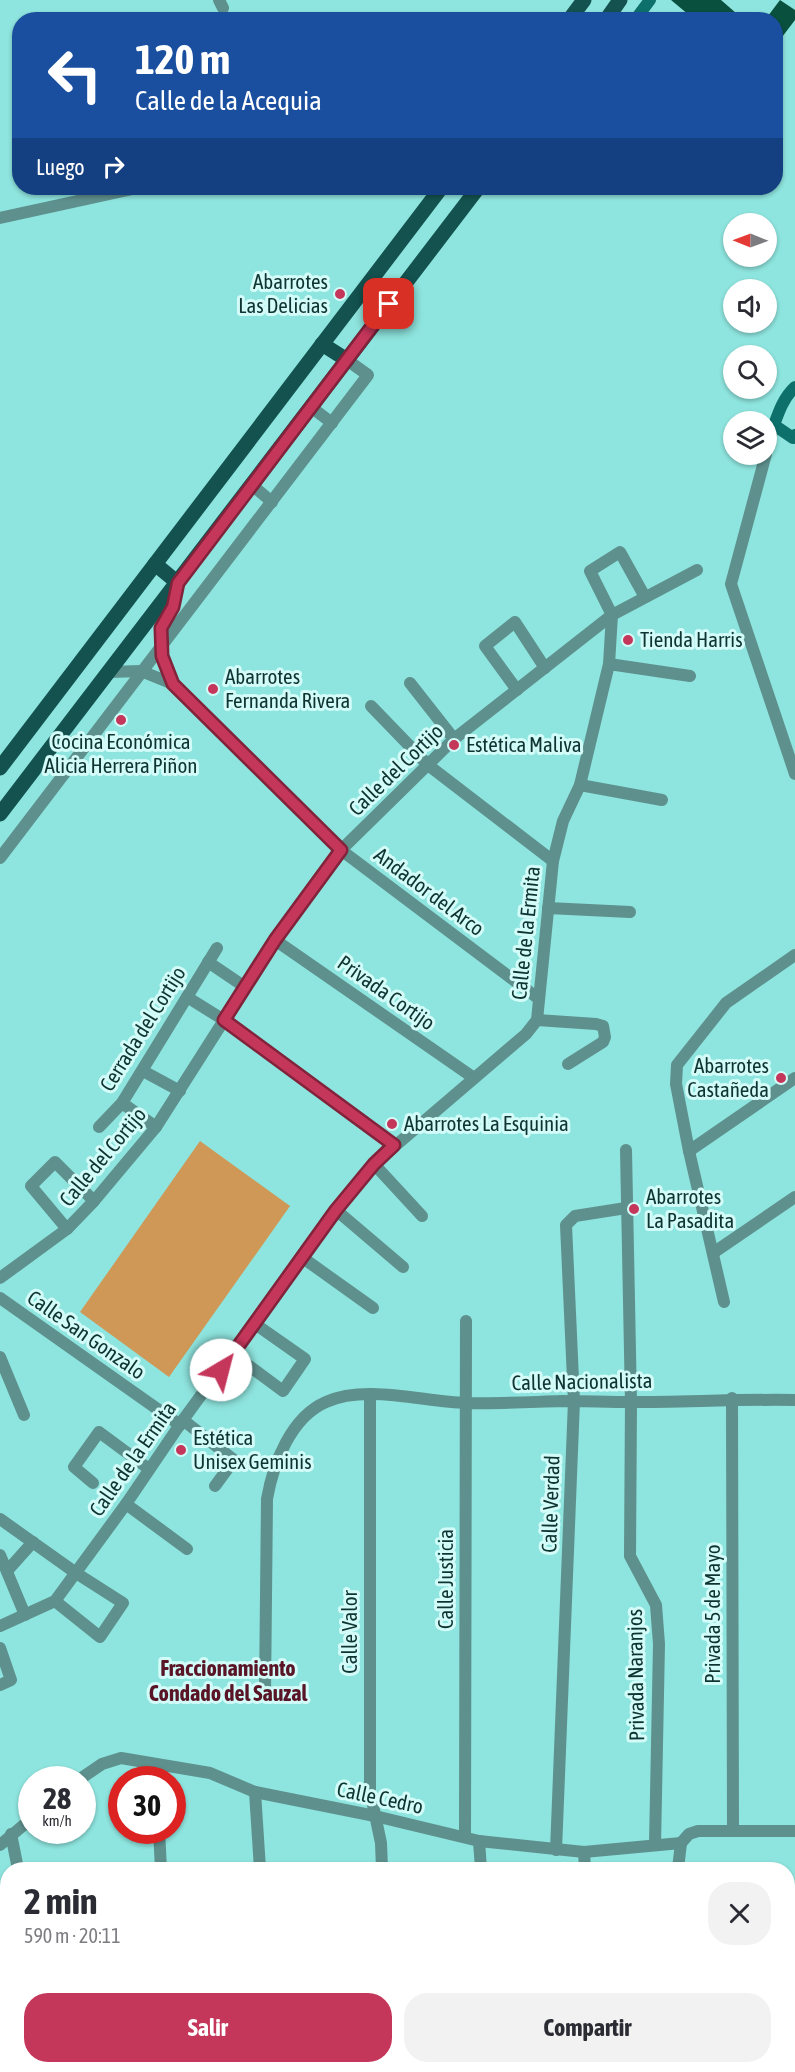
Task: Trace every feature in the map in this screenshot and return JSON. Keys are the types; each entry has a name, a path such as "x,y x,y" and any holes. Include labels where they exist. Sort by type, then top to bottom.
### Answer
{"main road":[{"path":"0,768 436,195"},
{"path":"0,814 473,195"},
{"path":"322,344 347,360"},
{"path":"154,564 178,583"}],"street":[{"path":"0,218 105,195"},
{"path":"0,858 368,375 347,360"},
{"path":"777,417 781,406 795,387"},
{"path":"311,408 332,423"},
{"path":"777,427 794,439"},
{"path":"763,465 731,584 795,774"},
{"path":"252,485 272,502"},
{"path":"612,615 590,571 620,552 645,597"},
{"name":"Calle del Cortijo","path":"0,1278 67,1229 94,1201 156,1127 275,940 341,850 454,739 612,615 697,570"},
{"path":"160,646 161,628 173,607 178,583"},
{"name":"Calle de la Ermita","path":"0,1626 55,1600 126,1504 181,1422 233,1354 336,1210 374,1164 526,1034 537,1020 553,861 563,821 580,785 609,664 612,615"},
{"path":"517,690 485,646 515,622 545,668"},
{"name":"Andador del Arco","path":"160,646 173,684"},
{"path":"609,664 690,676"},
{"name":"Andador del Arco","path":"109,672 141,671 173,684 341,850 539,999"},
{"path":"410,683 454,739"},
{"path":"370,706 428,765 553,861"},
{"path":"580,785 662,800"},
{"path":"548,908 630,912"},
{"name":"Privada Cortijo","path":"275,940 474,1078"},
{"name":"Cerrada del Cortijo","path":"99,1127 122,1103 217,948"},
{"path":"724,1302 689,1151 676,1084 677,1065 726,1003 795,955"},
{"path":"208,963 245,987"},
{"path":"187,997 224,1020 394,1145"},
{"path":"537,1020 603,1026 605,1037 603,1042 568,1064"},
{"path":"142,1071 180,1091"},
{"path":"689,1151 795,1078"},
{"path":"122,1103 156,1127"},
{"name":"Privada Naranjos","path":"626,1150 632,1402 630,1556 656,1605 659,1644 655,1845"},
{"path":"67,1229 30,1186 55,1162 94,1201"},
{"path":"374,1164 422,1216"},
{"path":"713,1253 795,1197"},
{"name":"Calle Verdad","path":"556,1850 574,1401 566,1225 575,1216 626,1208"},
{"path":"336,1210 402,1267"},
{"path":"303,1258 373,1308"},
{"name":"Calle San Gonzalo","path":"0,1298 234,1460 215,1486"},
{"name":"Calle Justicia","path":"465,1837 466,1321"},
{"path":"233,1354 284,1391 305,1359 255,1323"},
{"path":"0,1357 24,1415"},
{"name":"Calle Nacionalista","path":"265,1693 267,1499 271,1474 284,1444 308,1414 323,1403 341,1396 370,1395 466,1403 632,1402 732,1398 795,1400"},
{"name":"Calle Valor","path":"370,1395 370,1791 381,1843 382,1862"},
{"name":"Privada 5 de Mayo","path":"732,1398 733,1830"},
{"path":"93,1483 74,1467 99,1432 149,1469"},
{"path":"126,1504 187,1549"},
{"path":"0,1519 123,1603 100,1637 55,1600"},
{"path":"7,1571 33,1542"},
{"path":"0,1554 25,1615"},
{"path":"0,1648 11,1680 0,1685"},
{"name":"Calle Cedro","path":"96,1768 121,1758 210,1773 255,1792 375,1816 479,1841 584,1852 681,1843"},
{"path":"255,1792 260,1862"},
{"path":"0,1845 18,1829"},
{"path":"679,1862 681,1843 689,1834 698,1831 795,1831"},
{"path":"11,1834 17,1862"},
{"path":"479,1841 480,1862"},
{"path":"160,1844 161,1862"},
{"path":"584,1852 585,1862"}],"shaded area":[{"path":"200,1141 290,1206 169,1377 80,1312"}],"building":[{"path":"671,0 721,0 735,12 685,12"},
{"path":"780,0 795,10 795,20 783,36 783,12 771,12"}],"place":[{"name":"Abarrotes Las Delicias","path":"340,294"},
{"name":"Tienda Harris","path":"628,640"},
{"name":"Abarrotes Fernanda Rivera","path":"213,689"},
{"name":"Cocina Económica Alicia Herrera Piñon","path":"121,720"},
{"name":"Estética Maliva","path":"454,745"},
{"name":"Abarrotes Castañeda","path":"781,1078"},
{"name":"Abarrotes La Esquinia","path":"392,1124"},
{"name":"Abarrotes La Pasadita","path":"634,1209"},
{"name":"Estética Unisex Geminis","path":"181,1450"}],"district":[{"name":"Fraccionamiento Condado del Sauzal","path":"228,1680"}],"route":[{"path":"221,1370 336,1210 355,1190 374,1164 394,1145 224,1020 275,940 341,850 173,684 162,656 161,628 173,607 178,583 389,304"}]}
